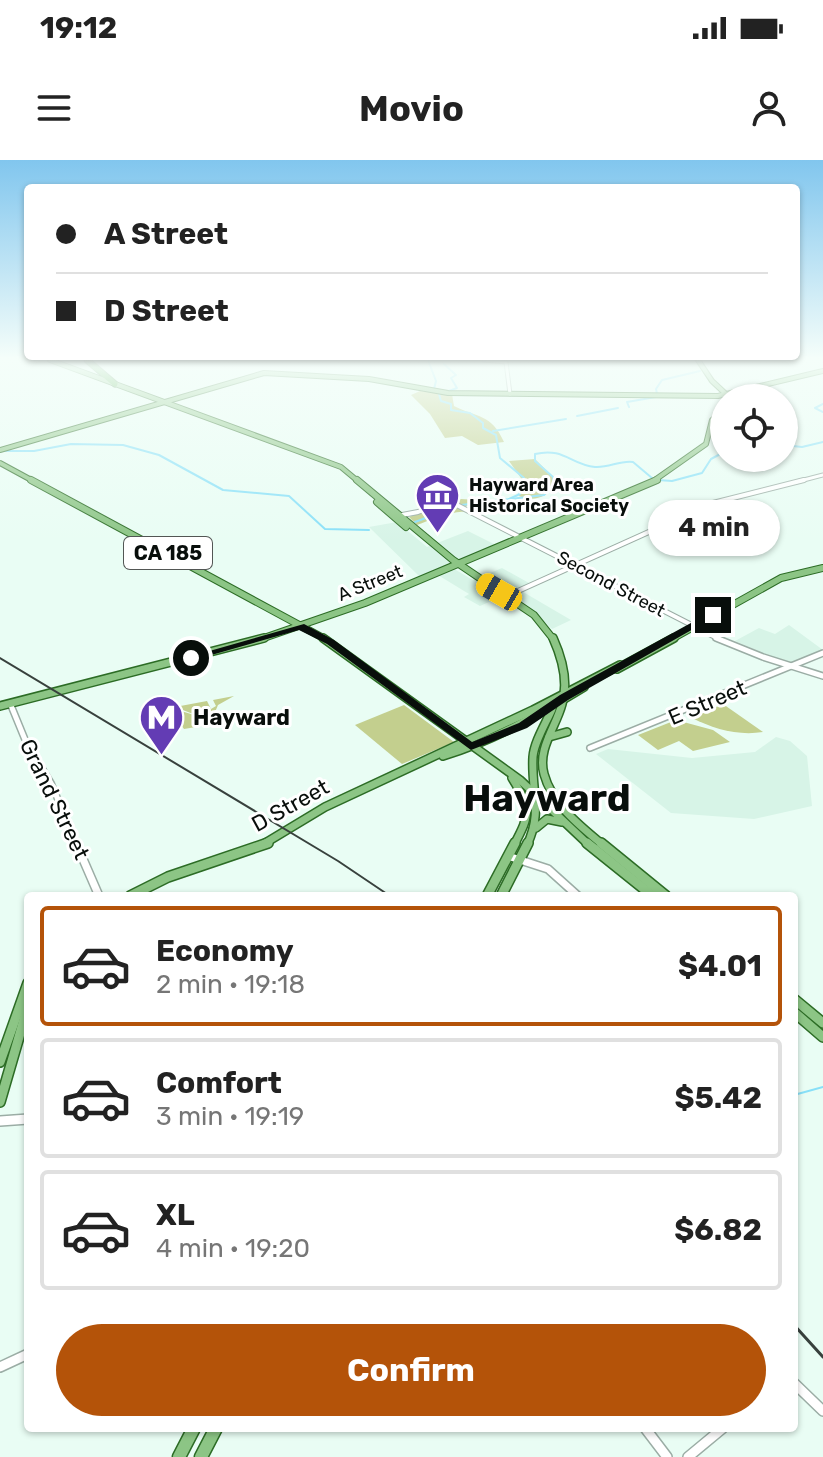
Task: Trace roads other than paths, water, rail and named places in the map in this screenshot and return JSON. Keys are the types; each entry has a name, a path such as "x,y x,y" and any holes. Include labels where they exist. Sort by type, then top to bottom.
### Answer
{"main road":[{"path":"3,449 100,421"},
{"path":"211,421 330,466 397,516 452,566 531,613 559,649 565,669 564,694 548,737 543,767 554,799 578,825 661,892"},
{"name":"A Street","path":"0,706 245,644 300,626 659,479 705,446 710,430"},
{"name":"CA 185","path":"0,463 300,626"},
{"path":"452,566 484,583"},
{"name":"D Street","path":"468,744 781,578 823,568"},
{"path":"300,626 331,642 507,770 563,822 648,892"},
{"name":"D Street","path":"138,892 168,877 267,843 325,807 423,762 523,726 564,694 620,665"},
{"path":"565,669 578,679 595,676"},
{"path":"503,892 535,828 534,751 554,704"},
{"path":"548,737 567,732"},
{"path":"489,892 526,824 528,811 524,797 507,770"},
{"path":"535,828 547,819 563,822"},
{"path":"0,1062 24,994"},
{"path":"798,1002 823,1023"},
{"path":"798,1015 823,1037"},
{"path":"0,1102 24,1020"},
{"path":"179,1457 192,1432"},
{"path":"201,1457 214,1432"}],"street":[{"path":"507,596 713,503 823,475"},
{"name":"Second Street","path":"397,516 449,502 523,537 691,626 790,668 823,676"},
{"name":"E Street","path":"590,748 823,653"},
{"name":"Grand Street","path":"10,703 26,742 51,783 97,892"},
{"path":"508,856 548,869 574,892"},
{"path":"0,1121 24,1119"},
{"path":"0,1367 24,1356"},
{"path":"798,1387 823,1411"},
{"path":"648,1432 667,1457"},
{"path":"688,1457 718,1432"}],"waterway":[{"path":"480,421 483,428 496,435 500,458 524,478 515,485 520,494 509,499"},
{"path":"493,431 557,421"},
{"path":"798,447 823,442"},
{"path":"1,451 34,451 71,444 123,445 159,455 223,490 289,496 325,529 369,530"},
{"path":"461,505 544,495 554,484 553,477 535,461 535,454 545,452 595,467 633,462 652,478"},
{"path":"658,480 672,481 702,473 710,461"},
{"path":"415,522 455,507"},
{"path":"798,1094 823,1087"}],"railway":[{"path":"0,658 338,861 384,892"},
{"path":"798,1329 823,1357"}],"place":[{"name":"Hayward Area Historical Society","path":"438,534"},
{"name":"Hayward","path":"162,756"}],"district":[{"name":"Hayward","path":"547,798"}]}
